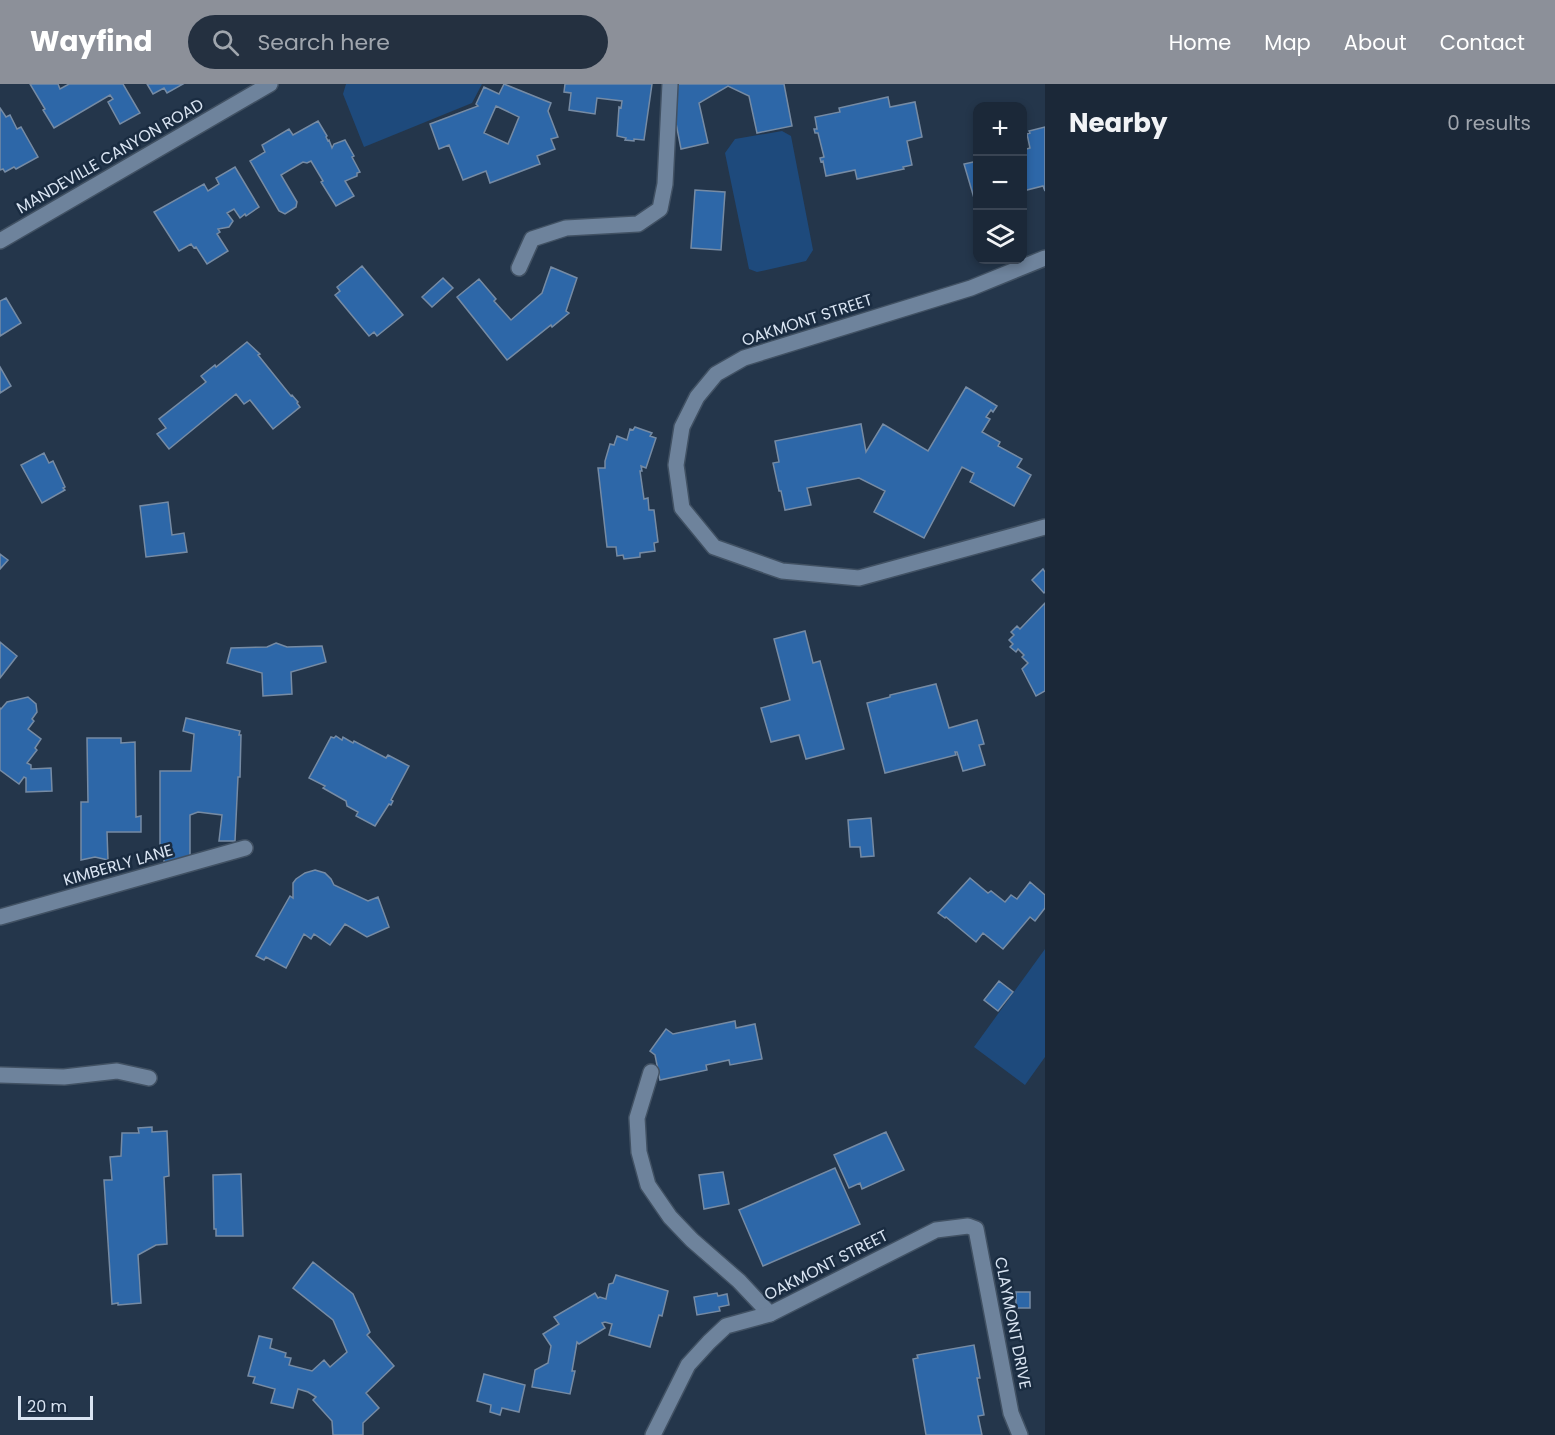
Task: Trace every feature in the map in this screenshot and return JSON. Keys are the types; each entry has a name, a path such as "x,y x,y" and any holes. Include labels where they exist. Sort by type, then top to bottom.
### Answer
{"street":[{"name":"MANDEVILLE CANYON ROAD","path":"0,240 270,84"},
{"path":"519,268 532,239 566,228 638,224 660,209 665,184 670,84"},
{"name":"OAKMONT STREET","path":"1045,258 971,288 734,363 716,374 697,397 682,427 675,465 682,508 714,547 782,572 860,578 1045,527"},
{"name":"KIMBERLY LANE","path":"0,917 245,848"},
{"path":"0,1076 64,1077 117,1071 149,1078"},
{"path":"651,1072 637,1118 639,1152 648,1185 670,1217 692,1240 739,1281 770,1314"},
{"name":"OAKMONT STREET","path":"654,1435 688,1365 726,1326 770,1314 936,1230 968,1226 976,1229 981,1252"},
{"name":"CLAYMONT DRIVE","path":"981,1252 1011,1413 1020,1435"}],"shaded area":[{"path":"346,84 482,84 472,103 364,147 343,94"},
{"path":"782,131 791,136 813,250 806,261 757,272 749,269 725,153 735,139"},
{"path":"1045,949 1045,1057 1025,1085 974,1047"}],"building":[{"path":"30,84 58,84 60,89 69,84 123,84 140,113 120,124 108,102 113,99 110,95 54,128"},
{"path":"147,84 183,84 167,93 164,88 153,94"},
{"path":"504,84 551,103 548,111 558,137 551,139 555,149 537,156 540,164 490,183 486,171 463,180 449,145 439,149 430,124 478,106 476,104 484,87 499,94","holes":["496,106 519,117 508,144 484,133"]},
{"path":"565,84 652,84 644,140 625,140 626,138 617,136 619,107 621,108 622,101 597,98 595,114 569,110 571,93 564,92"},
{"path":"678,84 784,84 792,126 757,133 749,96 728,86 699,103 708,143 681,149 674,113"},
{"path":"888,97 890,107 915,102 922,137 907,141 912,165 903,167 904,169 857,179 855,170 826,176 823,161 821,162 820,158 824,157 818,133 815,133 814,129 817,129 815,117 840,112 839,108"},
{"path":"0,108 6,117 10,115 17,129 21,127 38,157 16,169 14,167 5,172 3,169 0,170"},
{"path":"318,121 332,148 334,144 345,140 354,156 352,157 360,172 357,176 345,181 354,196 336,206 311,161 303,162 281,175 297,202 296,207 285,214 279,211 250,161 265,152 262,145 289,129 293,135"},
{"path":"1045,127 1045,191 1043,186 1027,190 1027,149 1030,148 1027,134 1030,133 1029,131"},
{"path":"973,162 973,195 964,164"},
{"path":"235,167 259,207 240,218 234,209 227,213 233,221 229,227 218,229 220,232 217,234 228,251 207,264 196,247 194,248 191,244 179,251 154,212 204,184 208,191 219,184 216,178"},
{"path":"695,190 725,192 721,250 691,248"},
{"path":"362,266 403,315 377,336 374,332 369,336 335,295 340,291 337,287"},
{"path":"551,267 577,278 566,311 569,313 507,360 457,297 479,279 511,320 542,293"},
{"path":"443,278 453,288 432,307 422,297"},
{"path":"6,298 21,323 0,336 0,301"},
{"path":"247,342 260,354 258,355 300,407 273,429 250,400 244,404 236,394 169,449 157,434 166,428 159,419 206,382 201,376"},
{"path":"0,367 11,386 0,393"},
{"path":"966,387 997,406 986,417 990,419 982,432 1000,442 998,446 1022,459 1017,467 1031,475 1014,506 970,482 974,473 962,467 924,538 874,512 885,491 859,478 807,488 811,505 785,510 773,463 779,462 775,441 861,424 866,452 883,424 928,451"},
{"path":"635,427 652,433 650,436 656,438 646,468 641,466 642,471 640,471 644,499 648,498 649,510 654,510 658,542 654,543 655,551 640,553 640,557 624,559 623,555 617,556 616,547 607,547 598,468 605,468 610,444 614,445 617,436 627,440 630,429 633,430"},
{"path":"44,453 49,463 53,461 65,490 42,503 21,465"},
{"path":"168,502 172,535 184,533 187,552 146,557 140,506"},
{"path":"0,554 8,560 0,569"},
{"path":"1043,569 1045,572 1044,593 1032,580"},
{"path":"1045,603 1045,691 1036,696 1022,669 1028,663 1018,649 1016,652 1010,647 1013,644 1009,640 1014,635 1011,632 1017,626 1020,629"},
{"path":"805,631 813,663 820,661 844,749 806,759 799,735 771,742 761,708 790,700 774,639"},
{"path":"0,642 17,656 0,678"},
{"path":"276,643 287,647 322,646 326,662 291,672 292,694 263,696 262,673 227,663 231,648 267,647"},
{"path":"936,684 949,728 977,720 984,744 979,745 985,765 963,771 957,752 955,752 956,755 885,773 867,703"},
{"path":"28,697 36,704 37,712 28,729 41,739 35,748 37,750 27,763 31,765 31,769 51,768 52,791 26,792 26,778 24,777 19,784 0,770 0,708 7,702"},
{"path":"186,718 240,731 240,777 238,777 235,841 219,841 222,815 198,812 190,815 190,862 164,862 164,846 160,846 160,771 191,771 194,734 183,731"},
{"path":"336,736 342,740 343,737 353,743 354,741 386,758 388,755 409,766 391,800 393,801 391,805 389,804 375,826 356,816 358,812 347,806 346,801 309,778 331,737"},
{"path":"87,738 121,738 121,743 135,742 136,817 141,816 141,832 107,832 108,860 95,857 81,860 81,802 88,802"},
{"path":"871,818 874,856 861,857 860,847 850,847 848,820"},
{"path":"315,870 325,873 334,885 368,901 378,897 389,927 367,937 345,924 330,945 314,934 311,939 304,934 286,968 266,957 264,960 256,956 290,896 293,898 293,883 305,873"},
{"path":"970,878 988,893 991,891 1005,902 1011,895 1017,899 1030,882 1045,895 1045,908 1035,921 1030,917 1003,949 983,933 976,942 938,913"},
{"path":"999,981 1013,992 998,1011 984,1000"},
{"path":"735,1021 736,1028 755,1024 762,1059 730,1065 729,1060 706,1065 707,1070 660,1080 655,1055 650,1051 666,1029 673,1034"},
{"path":"152,1127 152,1132 167,1131 169,1176 164,1177 167,1244 156,1245 138,1255 141,1303 112,1304 104,1180 112,1180 110,1157 121,1156 122,1133 139,1133 138,1128"},
{"path":"886,1132 904,1170 862,1189 860,1183 849,1188 834,1155"},
{"path":"835,1168 860,1224 763,1266 739,1210"},
{"path":"723,1172 729,1204 704,1209 699,1175"},
{"path":"241,1174 243,1236 216,1236 213,1175"},
{"path":"313,1262 353,1294 370,1332 367,1335 394,1366 366,1393 379,1408 363,1423 363,1435 333,1435 332,1421 313,1400 316,1397 298,1389 293,1408 271,1403 275,1389 253,1383 255,1377 248,1376 259,1336 272,1339 270,1348 286,1353 285,1357 291,1358 289,1365 312,1371 324,1360 330,1367 347,1352 333,1320 293,1288"},
{"path":"616,1275 668,1291 662,1316 659,1315 650,1347 609,1335 612,1324 602,1323 605,1328 579,1344 577,1342 572,1371 575,1371 570,1394 532,1387 535,1370 548,1363 551,1346 543,1334 559,1324 554,1317 595,1293 598,1298 606,1299 609,1284 613,1283"},
{"path":"1016,1292 1030,1292 1030,1308 1016,1308"},
{"path":"717,1293 718,1296 727,1294 729,1305 719,1307 720,1311 697,1315 694,1297"},
{"path":"974,1345 984,1415 978,1416 982,1435 926,1435 913,1359 918,1358 917,1355"},
{"path":"484,1374 525,1385 519,1412 502,1408 500,1415 490,1412 491,1405 477,1401"}]}
